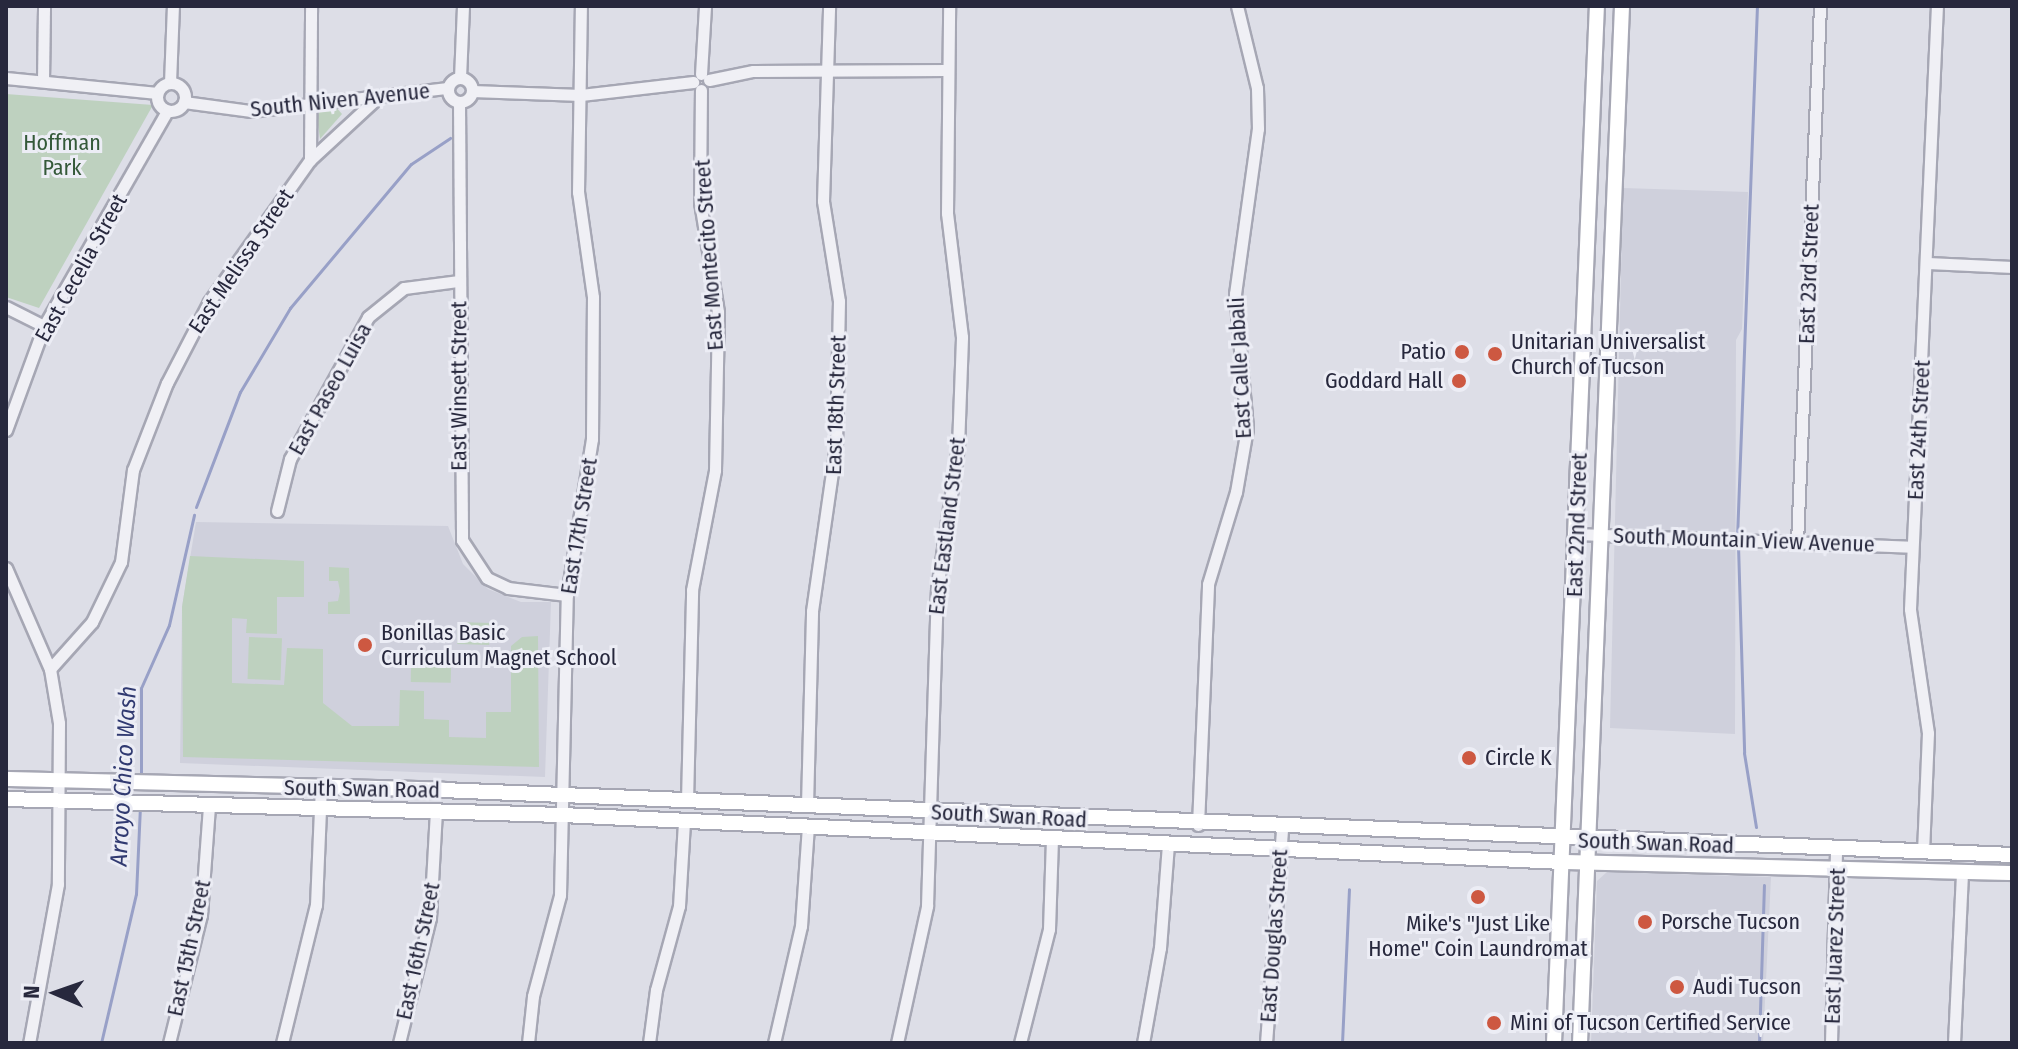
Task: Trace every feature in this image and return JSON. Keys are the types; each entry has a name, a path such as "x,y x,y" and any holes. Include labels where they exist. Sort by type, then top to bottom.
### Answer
{"main road":[{"path":"1597,13 1622,13"},
{"name":"East 22nd Street","path":"1554,1043 1597,13"},
{"name":"East 22nd Street","path":"1580,1043 1622,13"},
{"path":"1585,322 1610,323"},
{"name":"South Swan Road","path":"6,779 807,805 1198,825 2012,855"},
{"name":"South Swan Road","path":"6,799 562,815 1587,863 2012,873"}],"street":[{"path":"43,80 44,6"},
{"path":"170,83 173,6"},
{"path":"310,160 311,6"},
{"path":"463,6 460,78 472,91"},
{"name":"East 17th Street","path":"528,1043 533,996 560,895 567,595 592,439 593,297 578,192 581,6"},
{"name":"East Montecito Street","path":"687,801 692,590 715,470 718,312 700,202 705,6"},
{"name":"East 18th Street","path":"807,805 812,611 836,444 839,301 823,201 829,6"},
{"name":"East Eastland Street","path":"897,1043 924,936 932,812 937,589 955,489 962,337 947,213 949,6"},
{"name":"East Calle Jabali","path":"1198,825 1208,584 1236,492 1247,428 1235,294 1258,102 1237,6"},
{"name":"East 23rd Street","path":"1797,542 1820,6"},
{"name":"East 24th Street","path":"1923,852 1928,733 1910,609 1928,263 1937,6"},
{"path":"460,78 448,88 459,102 472,91 581,95 701,82 753,71 947,70"},
{"path":"6,78 157,93 170,83"},
{"path":"157,93 158,104 167,111 184,102 183,91 170,83"},
{"name":"South Niven Avenue","path":"184,102 251,111 310,103 375,100 448,88"},
{"name":"East Melissa Street","path":"50,669 92,622 121,562 133,470 167,383 209,302 310,160 375,100"},
{"name":"East Winsett Street","path":"459,102 462,540 487,578 508,588 567,595"},
{"name":"East Cecelia Street","path":"6,430 44,326 167,111"},
{"path":"1928,263 2012,267"},
{"name":"East Paseo Luisa","path":"277,511 290,459 368,317 404,288 458,281"},
{"path":"6,307 44,326"},
{"name":"South Mountain View Avenue","path":"1576,534 1912,547"},
{"path":"6,568 50,669 59,723 58,884 29,1043"},
{"path":"282,1043 316,905 321,788"},
{"name":"East 15th Street","path":"169,1043 201,915 209,805"},
{"name":"East 16th Street","path":"399,1043 430,918 436,811"},
{"path":"649,1043 656,990 679,906 684,822"},
{"path":"774,1043 801,926 808,827"},
{"name":"East Douglas Street","path":"1266,1043 1282,828"},
{"path":"1020,1043 1049,929 1052,840"},
{"path":"1143,1043 1160,948 1168,843"},
{"name":"East Juarez Street","path":"1831,1043 1839,867 1836,849"},
{"path":"1954,1043 1962,872"}],"shaded area":[{"path":"1623,188 1748,192 1742,329 1736,340 1735,734 1610,728"},
{"name":"Bonillas Basic Curriculum Magnet School","path":"196,522 448,526 463,564 488,589 521,602 551,602 545,777 180,763 182,607"},
{"path":"1607,872 1771,877 1763,1043 1591,1043 1597,881"}],"green space":[{"name":"Hoffman Park","path":"6,94 153,105 39,308 6,297"},
{"path":"335,106 342,114 320,139 317,117 321,109"},
{"path":"190,556 304,561 304,597 277,597 277,634 246,633 247,619 232,618 232,683 284,685 287,648 323,649 323,703 352,726 399,726 400,690 424,691 424,719 449,720 449,737 486,738 486,712 511,712 511,646 522,637 538,636 539,767 183,757 182,607"},
{"path":"329,567 349,568 350,614 328,614 328,602 338,601 340,591 338,581 329,581"},
{"path":"458,622 490,623 489,645 457,644"},
{"path":"249,637 282,638 281,680 248,679"},
{"path":"411,666 451,667 451,683 411,682"}],"waterway":[{"path":"1737,538 1757,6"},
{"name":"Arroyo Chico Wash","path":"196,507 240,392 290,308 411,164 450,138"},
{"name":"Arroyo Chico Wash","path":"141,778 141,688 169,625 194,515"},
{"path":"1738,545 1744,753 1756,827"},
{"name":"Arroyo Chico Wash","path":"101,1043 136,894 140,806"},
{"path":"1759,1043 1764,885"},
{"path":"1342,1043 1349,889"}],"place":[{"name":"Patio","path":"1462,352"},
{"name":"Unitarian Universalist Church of Tucson","path":"1495,354"},
{"name":"Goddard Hall","path":"1459,381"},
{"name":"Bonillas Basic Curriculum Magnet School","path":"365,645"},
{"name":"Circle K","path":"1469,758"},
{"name":"Mike's \"Just Like Home\" Coin Laundromat","path":"1478,897"},
{"name":"Porsche Tucson","path":"1645,922"},
{"name":"Audi Tucson","path":"1677,987"},
{"name":"Mini of Tucson Certified Service","path":"1494,1023"}]}
